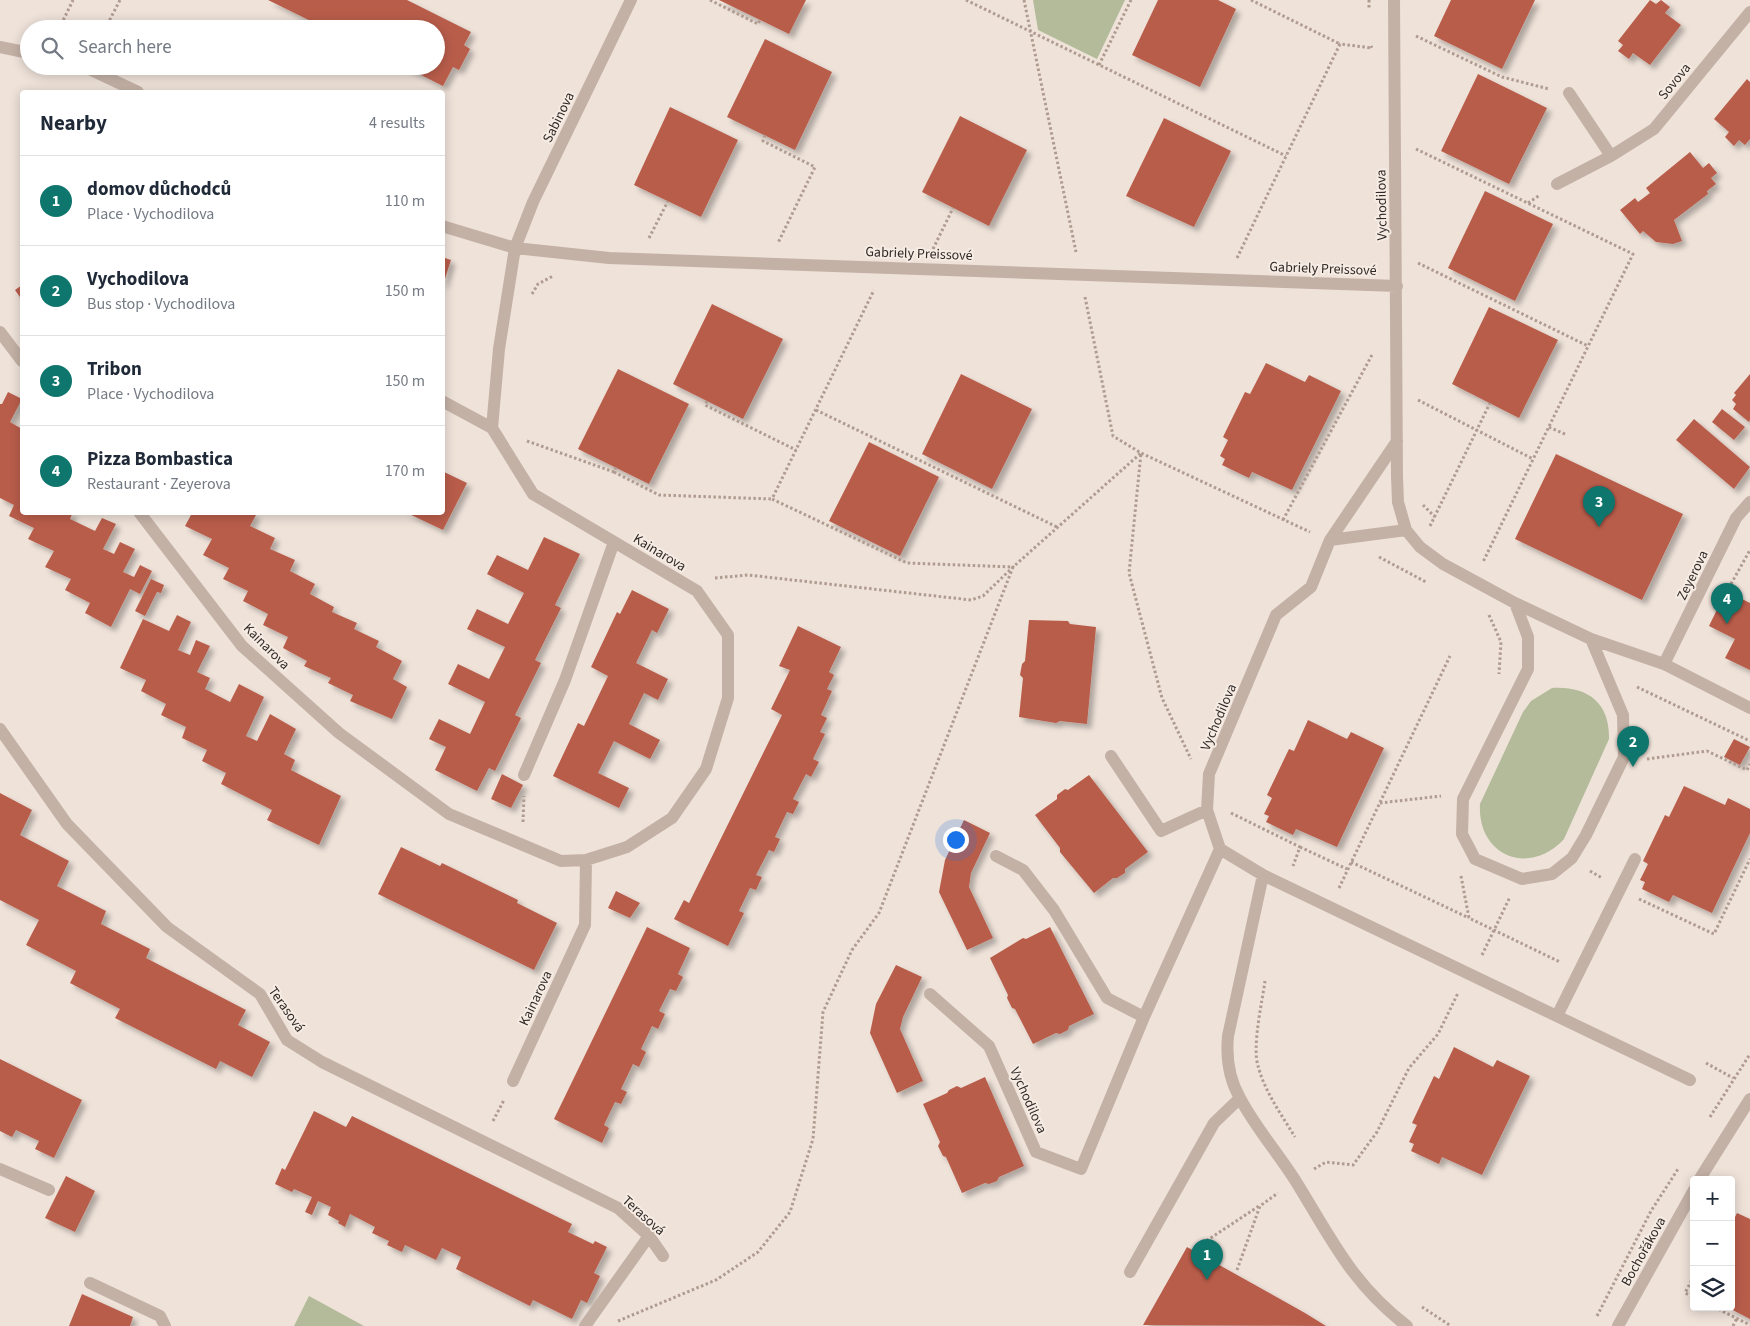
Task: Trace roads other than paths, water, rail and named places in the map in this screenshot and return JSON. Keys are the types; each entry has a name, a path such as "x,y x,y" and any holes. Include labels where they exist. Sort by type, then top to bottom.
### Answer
{"street":[{"name":"Sabinova","path":"515,248 533,202 631,0"},
{"name":"Vychodilova","path":"1394,0 1398,502 1406,530 1420,547 1443,564 1515,603 1590,639 1664,664 1750,708"},
{"name":"Sovova","path":"1557,184 1611,156 1654,130 1750,12"},
{"path":"0,47 20,51"},
{"path":"102,75 134,90"},
{"path":"1569,93 1611,156"},
{"name":"Gabriely Preissové","path":"445,227 515,248 609,258 1397,286"},
{"path":"445,404 492,428 499,349 515,248"},
{"path":"0,332 20,359"},
{"name":"Kainarova","path":"141,515 242,646 339,732 449,814 560,861 586,860 628,848 672,818 706,769 728,698 728,635 697,591 533,494 492,428"},
{"name":"Vychodilova","path":"930,994 989,1046 1036,1152 1081,1169 1144,1017 1220,849 1207,810 1209,774 1276,615 1311,587 1330,540 1397,440"},
{"name":"Zeyerova","path":"1664,664 1736,518 1750,502"},
{"path":"1330,540 1406,530"},
{"path":"524,775 565,680 614,542"},
{"path":"1515,603 1528,637 1528,669 1463,799 1462,834 1475,859 1522,878 1552,874 1572,858 1586,835 1624,757 1623,715 1590,639"},
{"name":"Terasová","path":"0,729 67,824 167,927 260,994 287,1040 322,1062 618,1208 649,1236 663,1256"},
{"path":"1111,756 1160,831 1207,810"},
{"path":"1220,849 1263,875 1468,971 1690,1080"},
{"path":"996,856 1023,870 1054,910 1107,998 1144,1017"},
{"path":"1557,1016 1635,859"},
{"name":"Kainarova","path":"513,1081 585,925 586,860"},
{"path":"1263,875 1228,1036 1227,1055 1231,1076 1240,1098 1295,1180 1329,1240 1364,1288 1407,1326"},
{"path":"1130,1272 1214,1123 1240,1098"},
{"path":"1702,1176 1750,1099"},
{"path":"0,1169 49,1190"},
{"name":"Bochořákova","path":"1618,1326 1690,1197"},
{"path":"584,1326 649,1236"},
{"path":"90,1283 160,1316 165,1326"}],"place":[{"name":"Tribon","path":"1599,527"},
{"name":"Pizza Bombastica","path":"1727,624"},
{"name":"Vychodilova","path":"1633,767"},
{"name":"domov důchodců","path":"1207,1280"}]}
